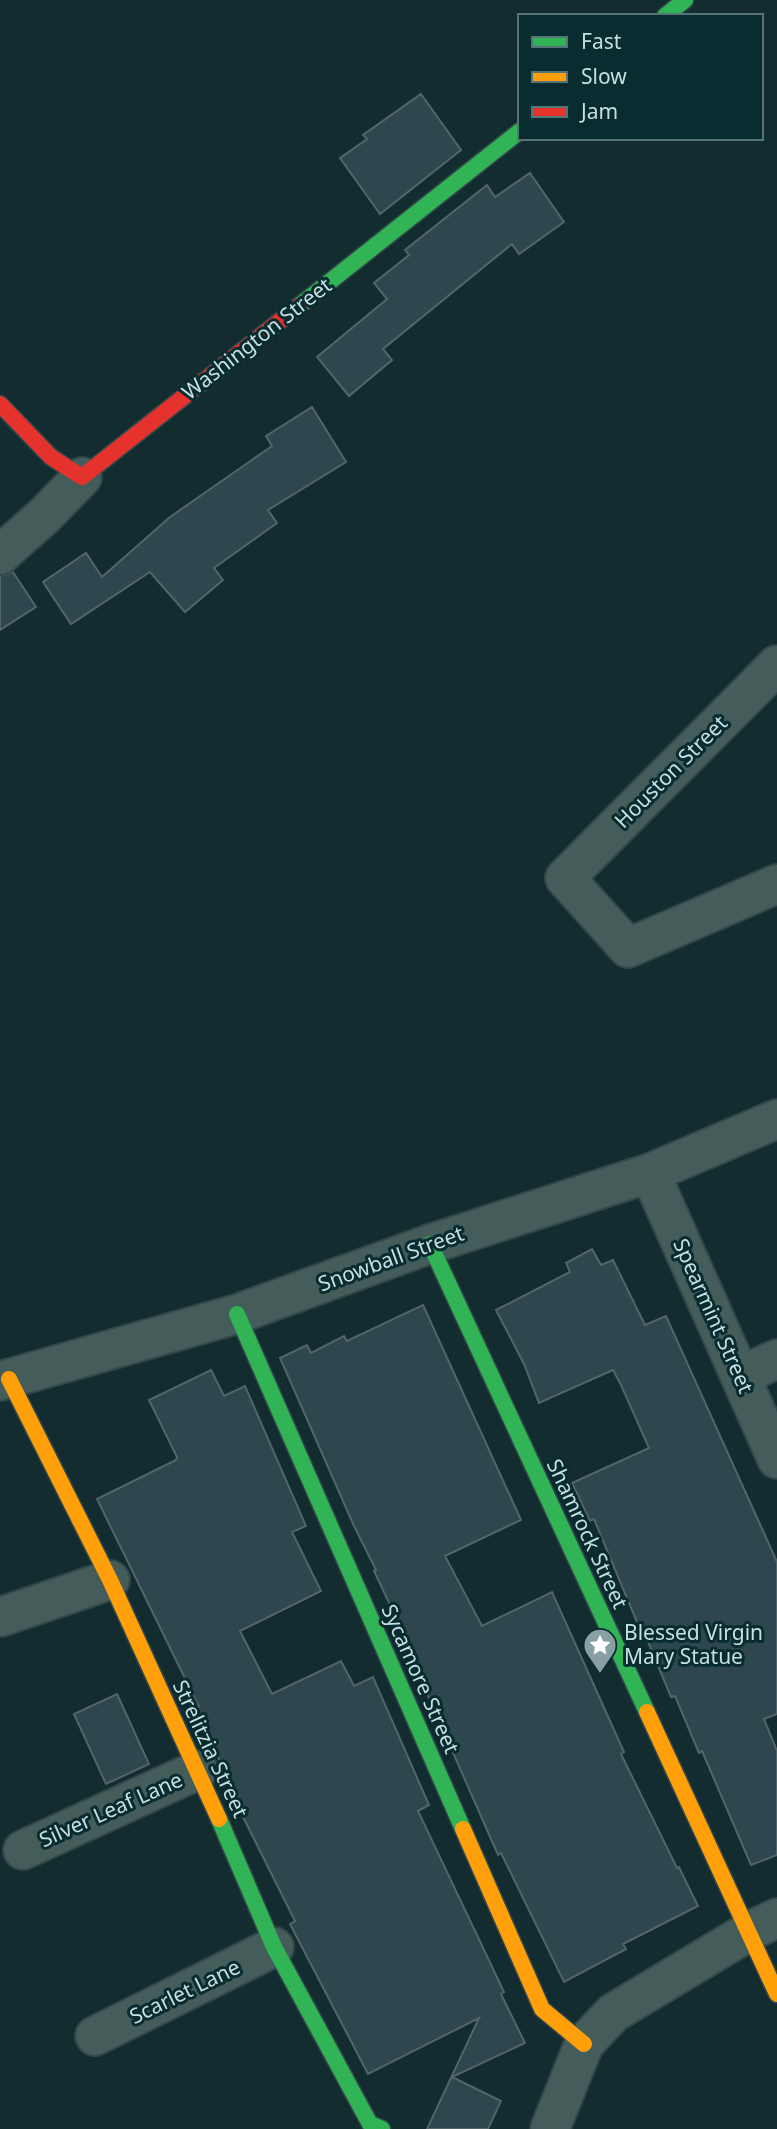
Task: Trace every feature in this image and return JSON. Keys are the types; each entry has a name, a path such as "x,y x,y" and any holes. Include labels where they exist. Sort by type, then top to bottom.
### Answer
{"street":[{"path":"668,14 685,0"},
{"name":"Washington Street","path":"0,555 82,477 518,133"},
{"path":"0,404 51,457 82,477"},
{"name":"Houston Street","path":"777,666 565,878 628,948 777,884"},
{"name":"Snowball Street","path":"5,1380 237,1314 430,1244 650,1173 777,1119"},
{"name":"Spearmint Street","path":"650,1173 777,1459"},
{"name":"Shamrock Street","path":"430,1244 762,1925 777,1994"},
{"name":"Sycamore Street","path":"237,1314 542,2009 584,2044"},
{"path":"740,1376 777,1359"},
{"name":"Strelitzia Street","path":"5,1380 110,1580 198,1770 274,1947 372,2127"},
{"path":"0,1617 110,1580"},
{"name":"Silver Leaf Lane","path":"23,1850 198,1770"},
{"path":"550,2129 584,2044 613,2013 762,1925"},
{"name":"Scarlet Lane","path":"95,2036 274,1947"}],"building":[{"path":"421,94 461,150 380,214 340,158 367,139 363,135"},
{"path":"530,173 564,222 519,254 512,244 383,349 392,360 349,396 317,357 387,299 374,283 409,255 405,250 487,185 495,197"},
{"path":"312,407 346,462 268,510 277,523 214,568 223,580 185,612 150,572 71,624 43,582 86,553 102,577 170,517 272,446 266,436"},
{"path":"13,572 36,607 0,630 0,576"},
{"path":"592,1249 601,1265 613,1260 645,1325 666,1316 777,1562 777,1714 764,1719 777,1751 777,1855 751,1865 702,1751 699,1753 675,1696 671,1697 646,1637 644,1639 594,1519 590,1521 572,1483 649,1448 621,1385 613,1370 539,1403 524,1364 496,1310 570,1272 566,1263"},
{"path":"423,1305 521,1520 445,1556 482,1626 552,1592 624,1752 621,1754 698,1906 623,1944 626,1949 564,1982 501,1853 498,1855 396,1623 398,1622 374,1571 376,1570 280,1358 307,1345 311,1353 344,1336 347,1341"},
{"path":"211,1370 224,1396 245,1386 306,1526 292,1532 321,1591 240,1631 272,1694 341,1661 354,1686 373,1677 429,1805 418,1811 504,1992 501,1994 525,2043 452,2077 501,2101 488,2129 427,2129 479,2018 368,2074 290,1924 295,1921 241,1813 245,1811 194,1709 199,1707 97,1499 176,1460 177,1457 149,1400"},
{"path":"117,1694 149,1764 106,1784 74,1714"}],"traffic: fast":[{"path":"668,14 685,0"},
{"path":"299,306 518,133"},
{"path":"430,1244 647,1712"},
{"path":"237,1314 463,1829"},
{"path":"219,1819 274,1947 370,2124 382,2129"}],"traffic: slow":[{"path":"9,1379 110,1580 219,1819"},
{"path":"647,1712 777,1994"},
{"path":"463,1829 542,2009 584,2044"}],"traffic: jam":[{"path":"0,404 51,457 82,477 299,306"}],"place":[{"name":"Blessed Virgin Mary Statue","path":"600,1675"}]}
